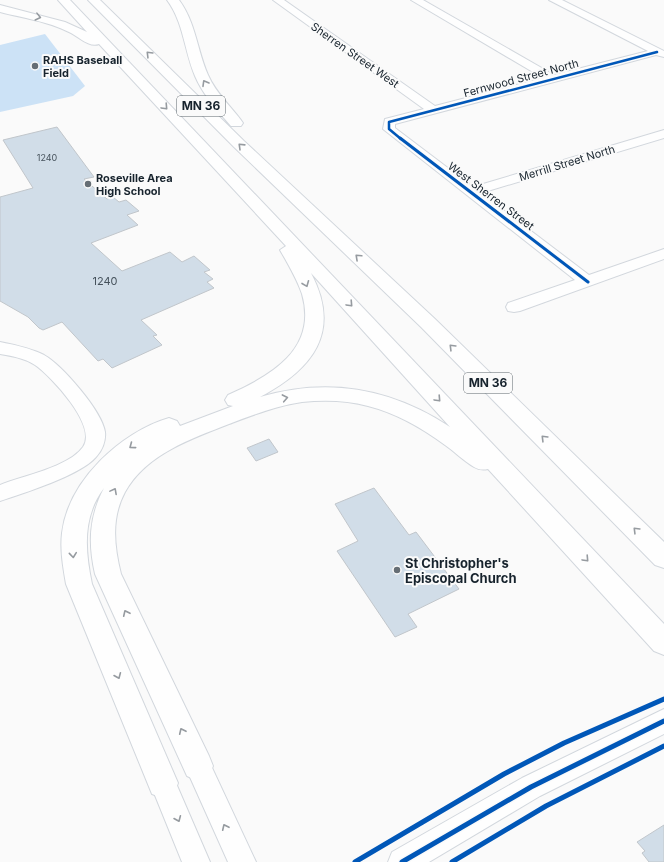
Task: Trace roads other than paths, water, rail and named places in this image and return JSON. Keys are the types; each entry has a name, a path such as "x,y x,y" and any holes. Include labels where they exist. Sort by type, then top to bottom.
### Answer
{"highway":[{"name":"MN 36","path":"64,0 266,214 664,643"},
{"name":"MN 36","path":"94,0 240,144 428,323 664,558"},
{"path":"173,0 186,23 196,62 209,89 310,211"},
{"path":"0,8 72,28 88,37 128,69"},
{"path":"163,783 79,584 72,549 74,528 80,509 89,490 101,473 116,458 148,435 254,392 272,382 286,371 306,347 312,334 315,322 312,297 303,276 266,214"},
{"path":"198,766 111,581 102,558 100,538 103,518 108,503 117,485 127,472 156,447 188,431 258,405 284,398 328,394 350,395 377,400 416,416 454,440 504,480 560,530"}],"street":[{"name":"Sherren Street West","path":"278,0 433,110"},
{"path":"416,0 552,79"},
{"path":"554,0 661,53"},
{"name":"Fernwood Street North","path":"390,122 552,79 661,53"},
{"name":"West Sherren Street","path":"390,122 389,129 588,282"},
{"name":"Merrill Street North","path":"471,192 664,134"},
{"path":"514,307 664,254"},
{"path":"0,348 23,353 40,360 54,371 92,420 96,437 89,453 73,466 0,492"},
{"path":"402,862 531,786 664,721"},
{"path":"198,766 242,862"},
{"path":"163,783 196,862"}],"place":[{"name":"RAHS Baseball Field","path":"35,66"},
{"name":"Roseville Area High School","path":"88,184"},
{"name":"St Christopher's Episcopal Church","path":"397,570"}]}
